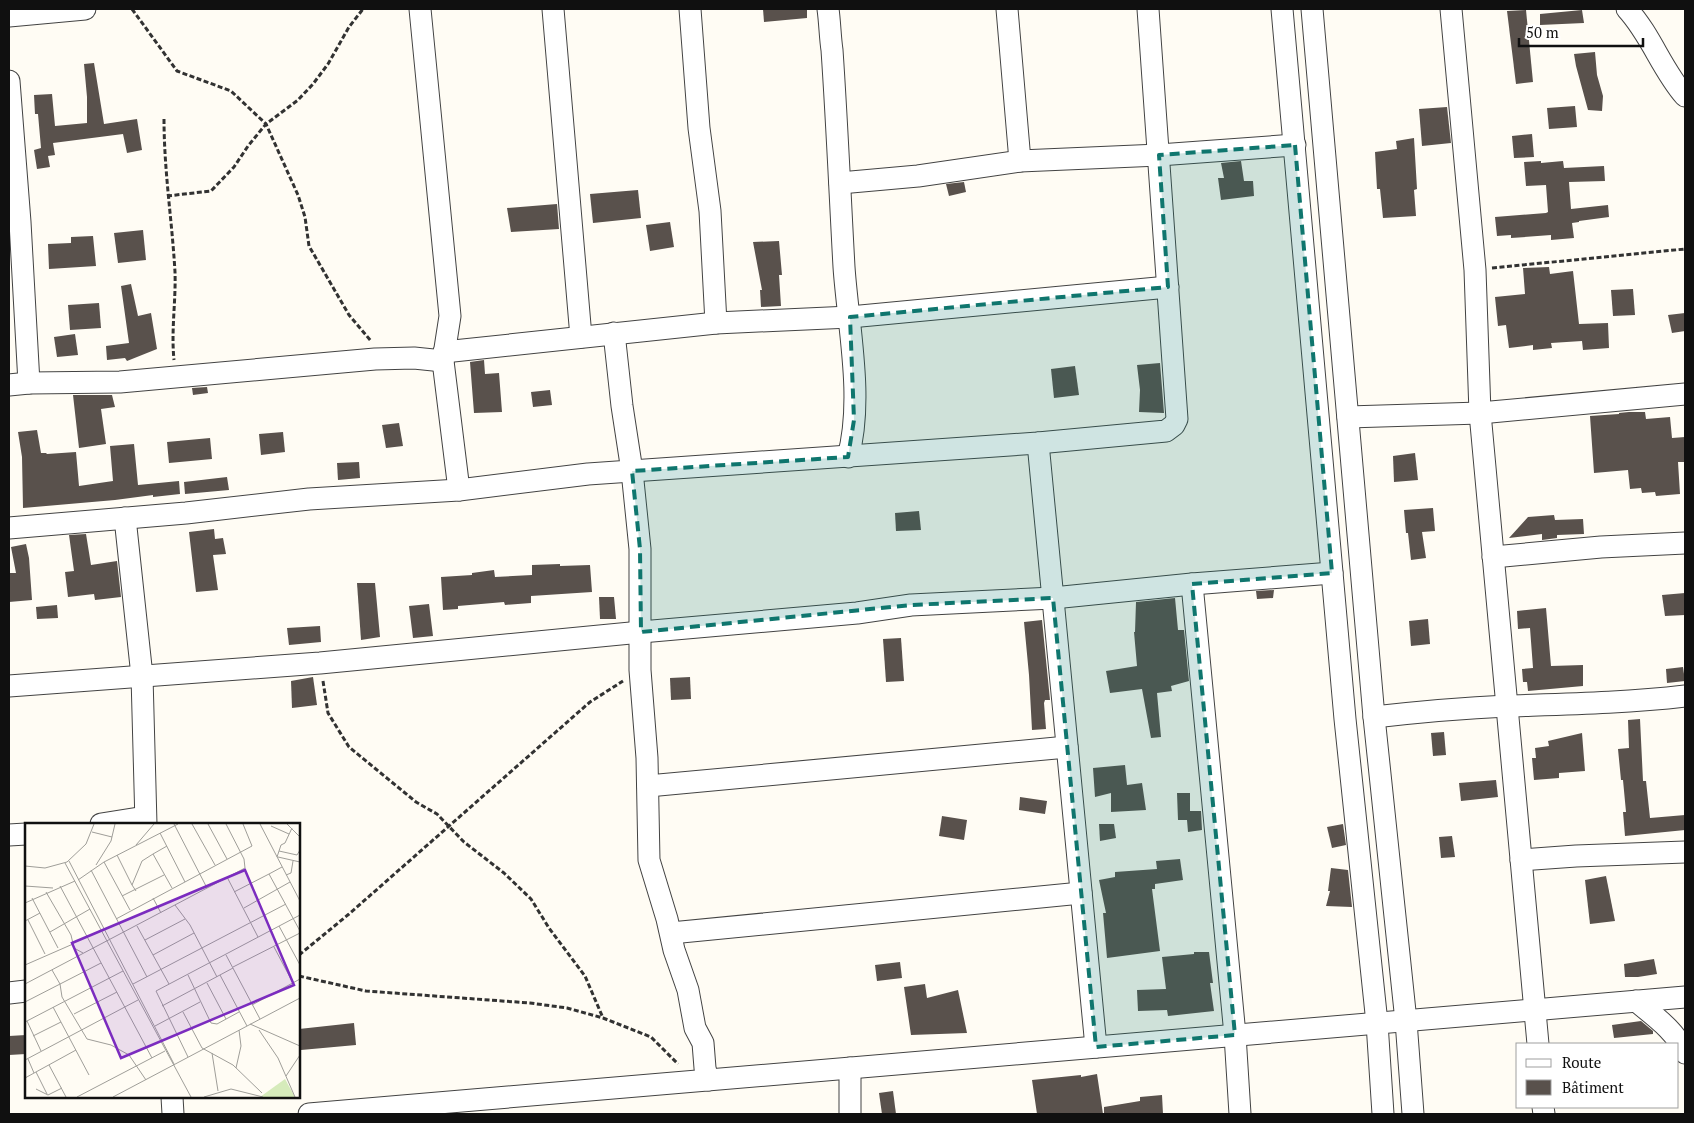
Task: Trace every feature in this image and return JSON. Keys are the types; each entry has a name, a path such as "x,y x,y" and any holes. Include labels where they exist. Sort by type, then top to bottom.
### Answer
{"street":[{"path":"9,16 85,9"},
{"path":"420,9 450,316 444,357 459,490"},
{"path":"553,9 582,337"},
{"path":"690,9 699,128 710,219 716,323"},
{"path":"828,9 844,265 850,317 854,404 853,438 848,456"},
{"path":"1007,9 1020,161"},
{"path":"9,528 308,499 459,490 588,474 1038,444 1166,431 1174,425 1177,419 1148,9"},
{"path":"1282,9 1344,719 1377,1023 1383,1114"},
{"path":"1312,9 1374,716 1406,1021 1413,1114"},
{"path":"1451,9 1475,270 1480,413 1538,1043"},
{"path":"1627,9 1650,41 1677,88 1685,96"},
{"path":"9,81 20,222 19,384 177,378 274,367 375,359 444,357 614,333 716,323 850,317 1168,287"},
{"path":"840,183 918,176 1020,161 1159,155 1295,145"},
{"path":"614,333 640,549 642,632 640,670 648,786 650,860 674,950 688,990 695,1028 703,1043 707,1074"},
{"path":"1348,417 1480,413 1685,394"},
{"path":"1038,444 1096,1047"},
{"path":"116,823 146,821 142,676 126,518"},
{"path":"1493,557 1601,547 1685,542"},
{"path":"9,686 320,663 857,613 911,605 1053,598 1192,584 1332,573"},
{"path":"1192,584 1235,1035 1240,1114"},
{"path":"1374,716 1433,710 1614,703 1685,696"},
{"path":"648,786 1067,747"},
{"path":"9,836 25,834"},
{"path":"1521,860 1685,852"},
{"path":"671,933 1082,893"},
{"path":"9,993 25,991"},
{"path":"309,1114 380,1111 707,1074 850,1068 1685,997"},
{"path":"1636,1001 1665,1026 1682,1046 1685,1053"},
{"path":"850,1068 850,1114"},
{"path":"172,1098 173,1114"}],"path":[{"path":"132,9 177,72 231,91 266,124 298,195 305,217 309,246 349,316 375,346 375,359"},
{"path":"167,196 211,191 234,167 266,124 298,100 313,84 328,64 349,27 363,9"},
{"path":"164,119 167,196 175,272 173,333 177,378"},
{"path":"1475,270 1685,249"},
{"path":"320,663 328,713 349,748 416,802 437,814 464,842 504,874 531,899 549,928 585,976 603,1018"},
{"path":"300,954 350,914 590,702 640,670"},
{"path":"300,976 366,991 530,1003 567,1008 603,1018 651,1037 675,1062 707,1074"}],"highlighted area":[{"path":"1295,145 1332,573 1192,584 1235,1035 1096,1047 1053,598 911,605 641,632 640,549 632,471 848,457 854,420 850,317 1168,287 1159,155"}],"building":[{"path":"763,9 807,9 807,18 764,22"},
{"path":"1526,10 1533,82 1516,84 1507,11"},
{"path":"1582,10 1584,23 1540,25 1540,14"},
{"path":"1595,52 1597,75 1603,96 1602,111 1588,110 1574,54"},
{"path":"94,63 104,124 137,119 142,150 127,153 123,134 53,143 55,155 48,156 50,167 37,169 34,150 41,148 34,95 52,94 55,126 87,123 84,64"},
{"path":"1575,106 1577,127 1549,129 1547,108"},
{"path":"1447,107 1451,143 1422,146 1419,109"},
{"path":"1532,134 1534,157 1514,158 1512,136"},
{"path":"1414,138 1417,189 1414,190 1416,216 1383,218 1380,189 1377,189 1375,152 1397,149 1396,141"},
{"path":"1241,161 1244,181 1253,181 1254,196 1221,200 1218,178 1224,178 1221,163"},
{"path":"1541,161 1541,163 1563,161 1564,168 1604,166 1605,181 1569,182 1571,209 1608,205 1609,217 1572,223 1574,238 1551,240 1551,235 1511,238 1511,235 1497,236 1495,217 1548,212 1546,185 1526,186 1524,162"},
{"path":"964,182 966,192 949,196 946,184"},
{"path":"638,190 641,218 593,223 590,194"},
{"path":"557,204 559,229 511,232 507,208"},
{"path":"670,222 674,247 650,251 646,225"},
{"path":"143,230 146,260 118,263 114,233"},
{"path":"93,236 96,266 49,269 48,244 71,243 71,237"},
{"path":"779,241 782,275 779,275 781,306 761,307 760,290 762,290 753,242"},
{"path":"1549,267 1550,274 1573,271 1579,324 1608,323 1609,348 1583,350 1582,341 1551,343 1552,348 1533,350 1533,345 1509,348 1506,325 1498,326 1495,297 1525,294 1523,268"},
{"path":"131,284 138,316 151,313 157,349 127,361 125,358 107,360 106,346 129,343 121,286"},
{"path":"1633,289 1635,315 1613,316 1611,290"},
{"path":"99,303 101,328 70,330 68,305"},
{"path":"1685,313 1685,331 1672,333 1668,315"},
{"path":"75,334 78,355 57,357 54,337"},
{"path":"484,360 485,374 499,373 502,412 474,413 470,362"},
{"path":"1160,363 1164,413 1139,412 1140,390 1137,365"},
{"path":"1075,366 1079,395 1054,398 1051,369"},
{"path":"207,387 208,393 193,395 192,388"},
{"path":"550,390 552,405 533,407 531,392"},
{"path":"73,395 112,395 115,407 101,409 106,444 79,448"},
{"path":"1645,412 1646,419 1670,417 1672,438 1685,437 1685,462 1678,462 1680,494 1656,496 1655,492 1642,493 1641,488 1630,489 1628,470 1594,473 1590,416"},
{"path":"399,423 403,446 386,448 382,425"},
{"path":"37,430 41,453 76,452 79,486 113,481 110,446 134,444 138,485 179,481 180,494 23,508 22,457 18,432"},
{"path":"283,432 285,452 261,455 259,434"},
{"path":"210,438 212,459 169,463 167,442"},
{"path":"1415,453 1418,480 1394,482 1393,456"},
{"path":"359,462 360,478 338,480 337,463"},
{"path":"227,477 229,490 185,494 184,482"},
{"path":"1433,508 1435,531 1422,532 1426,558 1411,560 1404,510"},
{"path":"919,511 921,530 896,531 895,513"},
{"path":"1554,515 1555,520 1583,519 1584,534 1557,535 1557,538 1542,540 1542,534 1509,538 1528,517"},
{"path":"214,529 215,539 223,538 226,554 213,555 218,590 196,592 189,532"},
{"path":"86,534 91,565 117,561 121,597 95,600 94,594 68,597 65,572 74,571 69,535"},
{"path":"26,544 32,600 9,602 9,573 16,573 11,547"},
{"path":"560,564 560,566 590,565 592,592 531,596 531,603 505,605 504,602 458,606 458,609 443,610 441,577 472,575 472,573 494,570 495,577 532,575 532,565"},
{"path":"357,583 375,583 380,637 361,640"},
{"path":"1274,590 1273,598 1257,599 1256,591"},
{"path":"1685,593 1685,615 1665,616 1662,595"},
{"path":"599,597 614,597 616,619 600,619"},
{"path":"1175,598 1178,630 1184,630 1189,681 1171,686 1172,691 1157,693 1161,737 1151,738 1142,689 1110,693 1106,671 1137,666 1134,632 1136,602"},
{"path":"429,604 433,636 413,638 409,606"},
{"path":"57,605 58,618 37,619 36,607"},
{"path":"1546,608 1551,666 1583,665 1583,686 1528,691 1527,682 1523,682 1522,669 1533,668 1530,628 1518,629 1517,611"},
{"path":"1428,619 1430,644 1411,646 1409,621"},
{"path":"1042,620 1050,700 1045,700 1044,703 1046,729 1032,730 1024,622"},
{"path":"320,626 321,642 289,645 287,628"},
{"path":"901,638 904,681 886,682 883,639"},
{"path":"1683,667 1685,681 1667,683 1666,669"},
{"path":"313,677 317,705 292,708 291,681"},
{"path":"690,677 691,699 671,700 670,678"},
{"path":"1640,719 1643,781 1646,781 1650,818 1685,815 1685,830 1625,836 1623,812 1626,812 1618,749 1629,748 1628,720"},
{"path":"1444,732 1446,755 1433,756 1431,733"},
{"path":"1582,733 1585,771 1559,773 1559,778 1534,780 1532,758 1536,758 1535,748 1549,746 1548,741"},
{"path":"1125,765 1127,785 1142,783 1146,810 1111,812 1111,793 1095,797 1093,768"},
{"path":"1496,780 1498,797 1461,801 1459,783"},
{"path":"1177,793 1190,793 1190,811 1201,811 1202,830 1188,832 1187,820 1178,820"},
{"path":"1020,797 1047,801 1045,814 1019,810"},
{"path":"942,816 967,820 964,840 939,836"},
{"path":"1099,824 1114,824 1116,838 1100,841"},
{"path":"1343,824 1346,845 1332,848 1327,827"},
{"path":"1452,836 1455,857 1441,858 1439,837"},
{"path":"1180,859 1183,880 1155,884 1155,889 1152,889 1160,951 1107,958 1103,913 1106,913 1099,880 1115,877 1115,872 1157,869 1156,861"},
{"path":"1331,868 1348,870 1352,907 1326,906 1330,891 1328,891"},
{"path":"1606,876 1615,921 1590,924 1585,880"},
{"path":"1194,952 1209,952 1213,983 1210,983 1214,1011 1168,1016 1167,1010 1138,1011 1137,990 1166,989 1162,957 1194,954"},
{"path":"1654,959 1657,974 1625,977 1624,964"},
{"path":"900,962 902,978 877,981 875,965"},
{"path":"925,984 927,998 958,990 967,1033 911,1035 904,987"},
{"path":"1641,1021 1653,1031 1653,1034 1614,1038 1612,1025"},
{"path":"354,1023 356,1045 301,1050 300,1029"},
{"path":"25,1035 25,1054 9,1055 9,1036"},
{"path":"1097,1074 1103,1114 1037,1114 1032,1080 1081,1075 1081,1077"},
{"path":"893,1091 896,1114 882,1114 879,1093"},
{"path":"1162,1095 1163,1114 1104,1114 1104,1107 1140,1101 1140,1097"}]}
